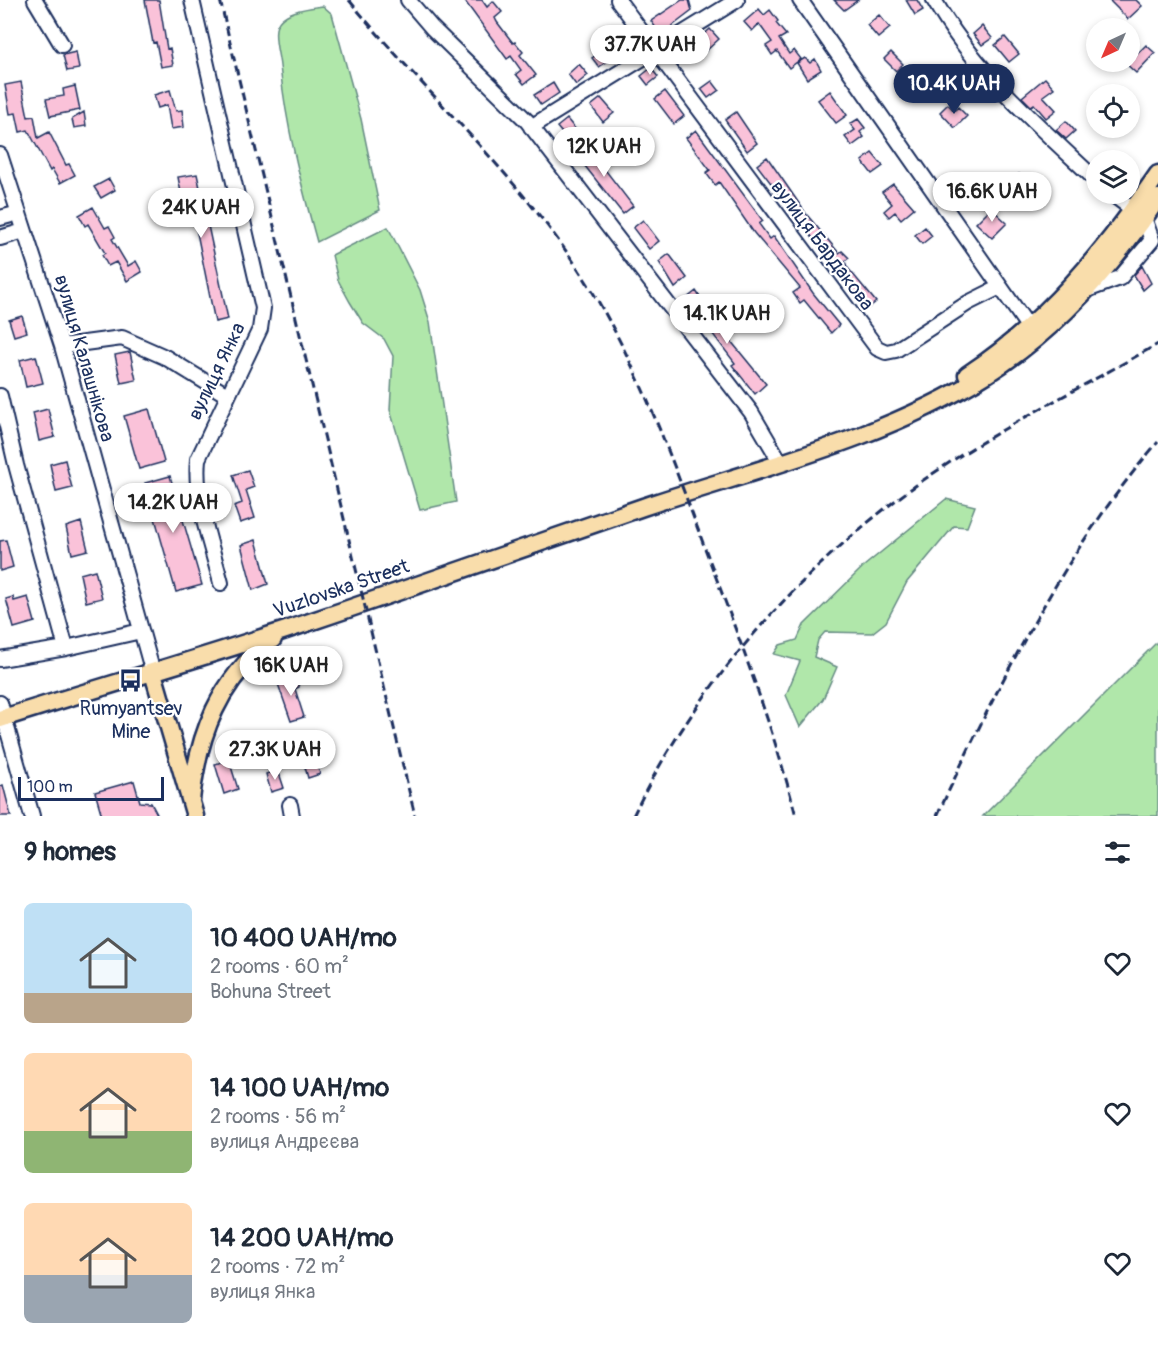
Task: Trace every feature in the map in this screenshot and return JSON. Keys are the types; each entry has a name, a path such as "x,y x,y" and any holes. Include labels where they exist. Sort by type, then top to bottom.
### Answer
{"main road":[{"path":"1033,333 1084,291 1138,214 1158,174"},
{"path":"1033,333 1138,214 1158,198"},
{"name":"Vuzlovska Street","path":"1,713 153,673 901,421 931,407 990,372 1033,333"},
{"path":"193,808 195,763 220,696 253,654 285,630"},
{"name":"вулиця Калашнікова","path":"153,673 193,808"}],"street":[{"path":"35,0 62,45"},
{"name":"вулиця Янка","path":"192,0 263,308 260,329 204,441 198,459 196,475 203,515 221,583"},
{"path":"408,0 432,28 531,127 751,412 781,463"},
{"name":"вулиця Бардакова","path":"618,0 877,348 886,352 896,350 968,303 999,287"},
{"path":"531,127 736,0"},
{"path":"800,0 1033,333"},
{"path":"934,0 949,26 1015,105 1086,171"},
{"name":"вулиця Калашнікова","path":"0,155 62,346 153,673"},
{"path":"1125,204 1138,214"},
{"path":"0,218 19,213"},
{"path":"0,238 24,231"},
{"path":"62,346 122,338 165,357 227,395"},
{"path":"0,396 16,465 66,648"},
{"path":"0,659 66,648 141,631"},
{"path":"1,713 32,816"}],"green space":[{"path":"323,6 332,14 361,119 380,210 317,242 290,133 276,43 276,29 282,18 288,14"},
{"path":"388,227 420,290 430,322 456,502 420,510 390,410 393,356 384,339 363,323 350,302 338,280 332,255"},
{"path":"946,499 975,506 967,527 954,526 907,582 886,622 872,633 825,632 818,640 814,657 837,667 823,699 800,727 786,695 800,661 774,654 780,645 797,640 804,625 864,566"},
{"path":"1158,641 1158,816 983,816"}],"building":[{"path":"145,0 159,0 167,49 170,48 173,65 161,67 156,42 153,43"},
{"path":"464,0 482,0 487,7 493,1 502,12 495,18 497,22 523,52 520,55 536,75 524,84 516,74 521,70 511,56 507,59"},
{"path":"682,0 689,0 692,11 663,33 658,31 651,21"},
{"path":"834,0 858,0 844,10"},
{"path":"906,0 917,0 923,10 915,15"},
{"path":"1109,0 1136,0 1142,6 1127,18"},
{"path":"759,9 764,15 770,10 778,21 776,23 786,35 779,39 789,54 794,50 801,59 789,68 777,51 772,55 766,46 772,42 759,24 752,31 744,22"},
{"path":"879,15 890,28 878,38 867,25"},
{"path":"982,26 992,38 982,45 973,34"},
{"path":"710,29 719,39 706,51 702,47 682,62 675,53 685,45 688,49"},
{"path":"625,33 634,46 622,53 614,41"},
{"path":"1005,37 1019,54 1009,62 995,45"},
{"path":"1146,45 1155,53 1140,69 1140,51"},
{"path":"602,51 608,61 599,67 592,58"},
{"path":"76,52 79,69 67,71 63,55"},
{"path":"891,52 903,64 896,71 884,59"},
{"path":"805,58 810,63 815,59 821,70 807,79 797,63"},
{"path":"579,64 588,75 576,85 568,74"},
{"path":"651,68 658,77 648,85 641,76"},
{"path":"914,78 928,92 922,98 916,94 914,96 905,87"},
{"path":"1045,78 1054,88 1043,96 1056,110 1046,118 1034,104 1031,106 1022,97"},
{"path":"712,81 719,90 708,98 701,89"},
{"path":"21,82 28,117 34,116 38,138 49,132 66,165 69,164 75,175 60,183 52,169 50,171 28,130 20,132 16,113 10,114 5,85"},
{"path":"553,83 559,93 541,105 534,95"},
{"path":"75,86 80,110 50,116 46,99 64,96 63,89"},
{"path":"170,90 176,111 182,110 184,127 171,129 167,105 158,108 154,95"},
{"path":"665,91 684,116 674,124 655,99"},
{"path":"830,91 847,115 836,123 818,100"},
{"path":"601,98 614,113 603,122 591,106"},
{"path":"948,104 954,111 958,107 967,116 955,128 940,112"},
{"path":"84,112 86,126 74,128 72,119"},
{"path":"736,112 757,143 747,151 725,120"},
{"path":"567,119 576,130 566,138 557,127"},
{"path":"858,119 865,128 860,132 864,137 852,146 845,137 855,130 850,124"},
{"path":"1066,121 1075,131 1066,139 1056,130"},
{"path":"696,130 763,221 759,224 770,239 774,236 813,293 839,325 831,333 804,300 800,303 793,293 800,288 754,233 719,182 715,185 706,173 710,170 686,138"},
{"path":"592,143 601,154 596,158 633,206 623,214 577,156"},
{"path":"872,153 883,166 872,174 862,161"},
{"path":"767,157 807,215 839,253 842,251 849,258 845,261 847,267 876,302 867,309 757,165"},
{"path":"197,174 228,319 215,322 194,218 174,222 171,205 183,203 178,177"},
{"path":"1019,174 1033,189 1027,195 1023,190 1018,196 1007,185"},
{"path":"109,179 115,190 101,198 94,187"},
{"path":"893,184 914,208 901,219 895,212 889,217 884,211 892,204 882,192"},
{"path":"93,207 105,228 109,226 115,237 112,239 128,266 136,261 142,272 127,281 116,262 108,266 102,255 105,253 88,224 85,226 79,215"},
{"path":"991,208 1007,223 992,238 976,223"},
{"path":"643,220 659,241 649,249 633,228"},
{"path":"925,227 932,236 922,244 915,235"},
{"path":"669,254 687,278 675,288 659,262"},
{"path":"1142,266 1151,283 1143,290 1134,275"},
{"path":"696,291 721,329 766,384 755,394 732,365 735,363 686,299"},
{"path":"22,316 27,332 14,336 9,320"},
{"path":"130,352 136,380 121,383 115,355"},
{"path":"36,356 43,383 26,387 20,360"},
{"path":"48,409 55,437 39,441 33,413"},
{"path":"149,409 164,462 139,469 124,416"},
{"path":"65,460 72,488 56,492 50,464"},
{"path":"248,470 254,487 246,490 255,518 240,523 234,506 242,503 233,475"},
{"path":"170,476 202,585 176,592 145,483"},
{"path":"81,522 88,550 72,554 66,527"},
{"path":"6,540 13,567 0,571 0,541"},
{"path":"256,540 268,584 253,590 241,545"},
{"path":"95,570 102,598 86,602 80,574"},
{"path":"13,597 14,601 28,597 35,622 14,628 6,599"},
{"path":"294,675 299,687 295,689 304,717 291,721 277,681"},
{"path":"315,756 320,774 308,778 303,760"},
{"path":"229,760 238,789 224,794 215,764"},
{"path":"278,770 284,788 271,792 266,774"},
{"path":"134,781 140,802 151,803 158,816 102,816 95,792"},
{"path":"3,785 11,816 0,816 0,786"}],"railway":[{"path":"220,0 415,816"},
{"path":"349,0 524,196 577,267 616,334 664,441 731,616 766,716 796,816"},
{"path":"633,816 681,730 740,650 773,612 844,543 882,511 947,464 1016,422 1158,344"},
{"path":"937,816 1008,670 1063,574 1124,484 1158,442"}],"place":[{"name":"Rumyantsev Mine","path":"131,680"}]}
